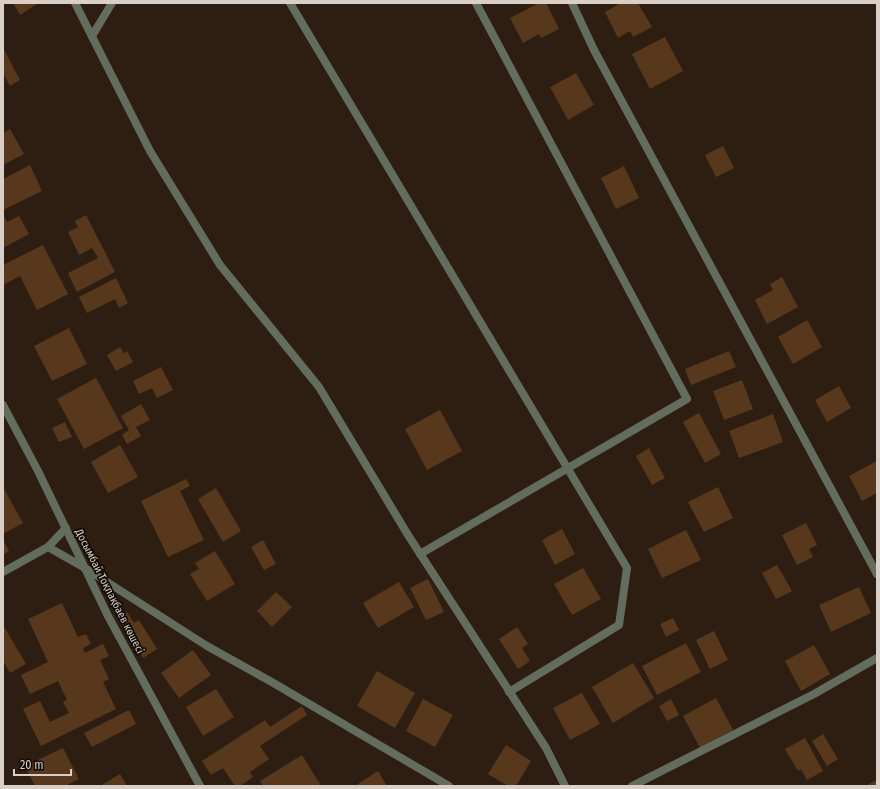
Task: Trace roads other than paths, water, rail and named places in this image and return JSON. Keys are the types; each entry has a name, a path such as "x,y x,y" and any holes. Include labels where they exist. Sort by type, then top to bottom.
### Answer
{"street":[{"path":"75,3 150,150 220,265 319,387 420,554 546,748 565,786"},
{"path":"92,36 112,3"},
{"path":"290,3 627,568 619,625 509,692"},
{"path":"420,554 687,399 476,3"},
{"path":"572,3 594,50 877,574"},
{"name":"Досымбай Тоқпақбаев көшесі","path":"3,405 38,471 108,616 200,786"},
{"path":"3,572 48,548 66,528"},
{"path":"48,548 85,568 207,646 270,681 449,786"},
{"path":"632,786 814,694 877,658"}]}
